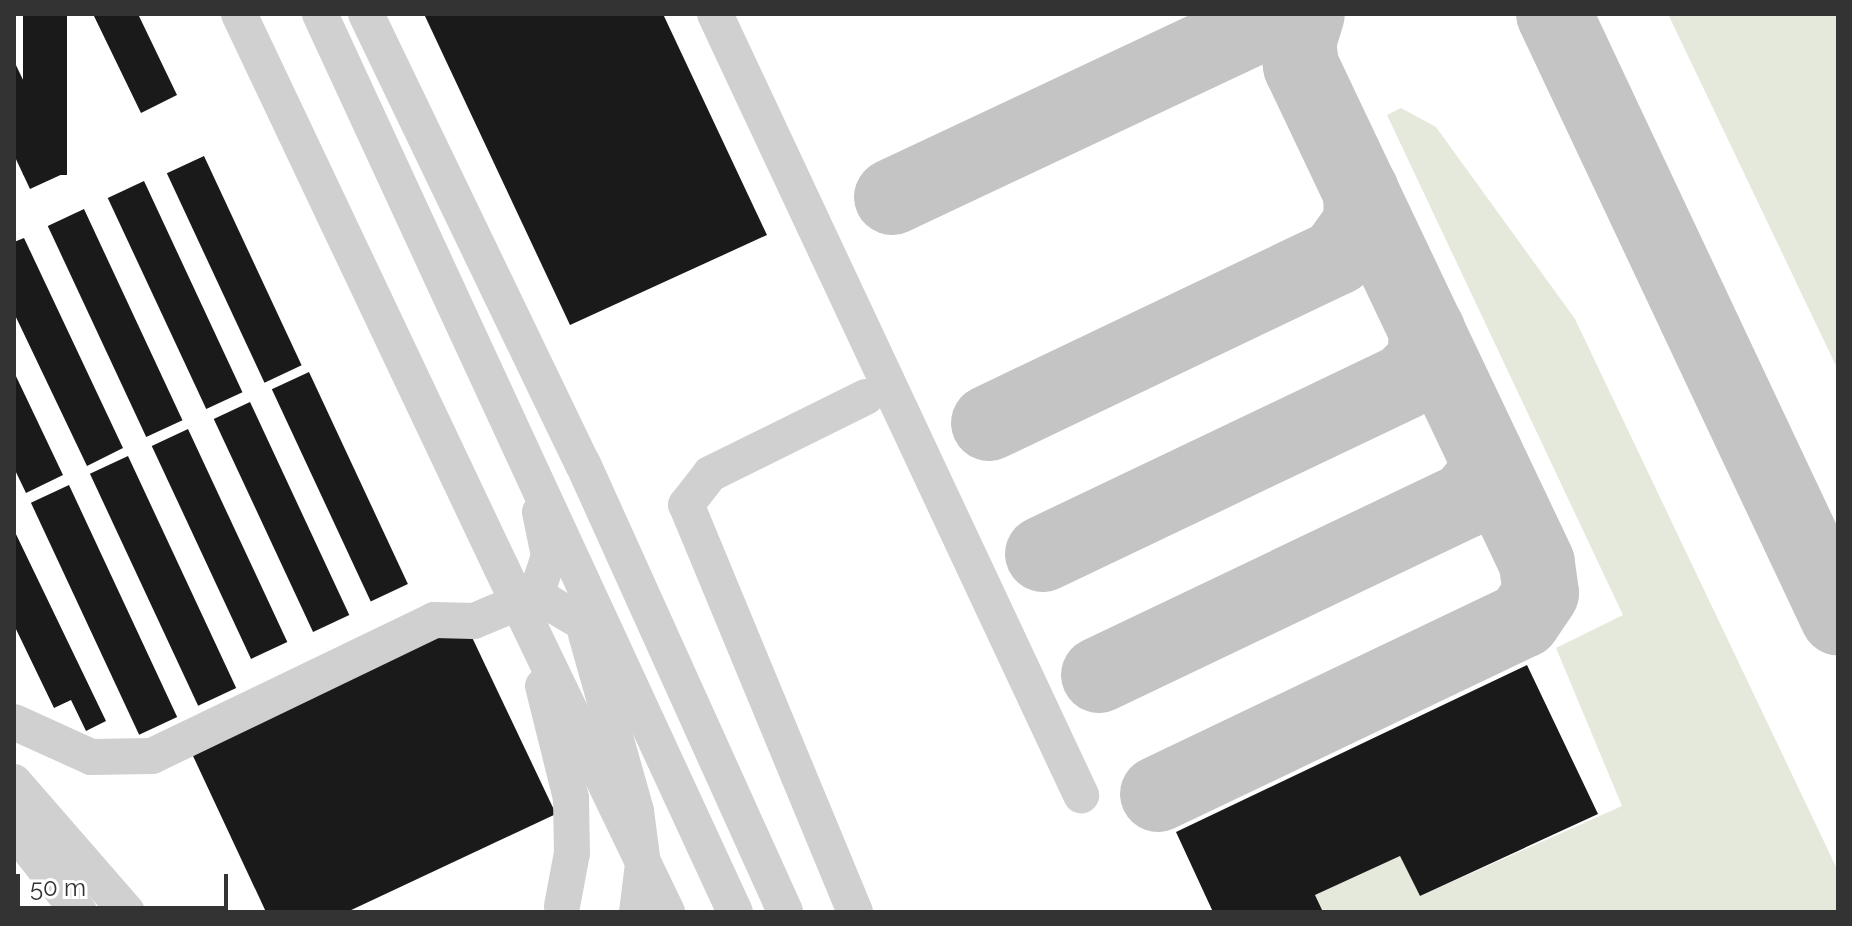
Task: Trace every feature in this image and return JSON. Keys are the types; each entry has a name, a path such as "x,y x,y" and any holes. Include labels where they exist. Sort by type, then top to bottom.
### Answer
{"lane":[{"path":"239,14 667,912"},
{"path":"366,14 515,324 785,912"},
{"path":"715,14 1081,795"},
{"path":"330,25 556,521 596,638 714,912"},
{"path":"515,324 596,638 636,811 643,864 637,912"},
{"path":"855,912 686,505 710,474 866,397"},
{"path":"14,722 91,757 152,756 434,620 474,621 536,595 549,556 531,466"},
{"path":"501,567 565,760 572,853 561,909"},
{"path":"536,595 596,638 735,912"},
{"path":"14,782 127,912"},
{"path":"14,830 79,912"}],"shaded area":[{"path":"1668,14 1838,14 1838,370"},
{"path":"1401,108 1436,127 1575,319 1838,871 1838,912 1323,912 1315,895 1400,856 1420,896 1622,806 1556,648 1623,615 1387,115"}],"building":[{"path":"23,14 67,14 67,175 23,175"},
{"path":"93,14 138,14 177,95 141,113"},
{"path":"424,14 663,14 767,235 570,325"},
{"path":"14,61 67,172 30,189 14,155"},
{"path":"204,156 302,365 264,383 167,173"},
{"path":"144,181 242,392 206,409 108,198"},
{"path":"84,209 182,420 146,437 48,226"},
{"path":"24,238 123,448 87,466 14,313 14,242"},
{"path":"14,372 63,475 26,493 14,468"},
{"path":"309,372 408,584 371,601 272,389"},
{"path":"250,402 349,615 313,632 214,419"},
{"path":"188,429 287,642 251,659 152,446"},
{"path":"128,456 236,688 198,706 90,474"},
{"path":"69,485 177,717 139,735 31,503"},
{"path":"14,530 106,721 86,731 71,700 54,708 14,625"},
{"path":"460,612 556,814 347,912 266,912 186,741"},
{"path":"1527,665 1598,814 1420,896 1400,856 1315,895 1323,912 1213,912 1176,832"}],"taxiway":[{"path":"892,197 1281,14"},
{"path":"1158,794 1523,620 1541,593 1537,563 1301,66 1298,43 1307,14"},
{"path":"1554,14 1838,617"},
{"path":"989,423 1337,257 1362,222 1361,191"},
{"path":"1043,554 1405,381 1425,361 1427,330"},
{"path":"1099,675 1466,500 1486,475 1485,453"}]}
